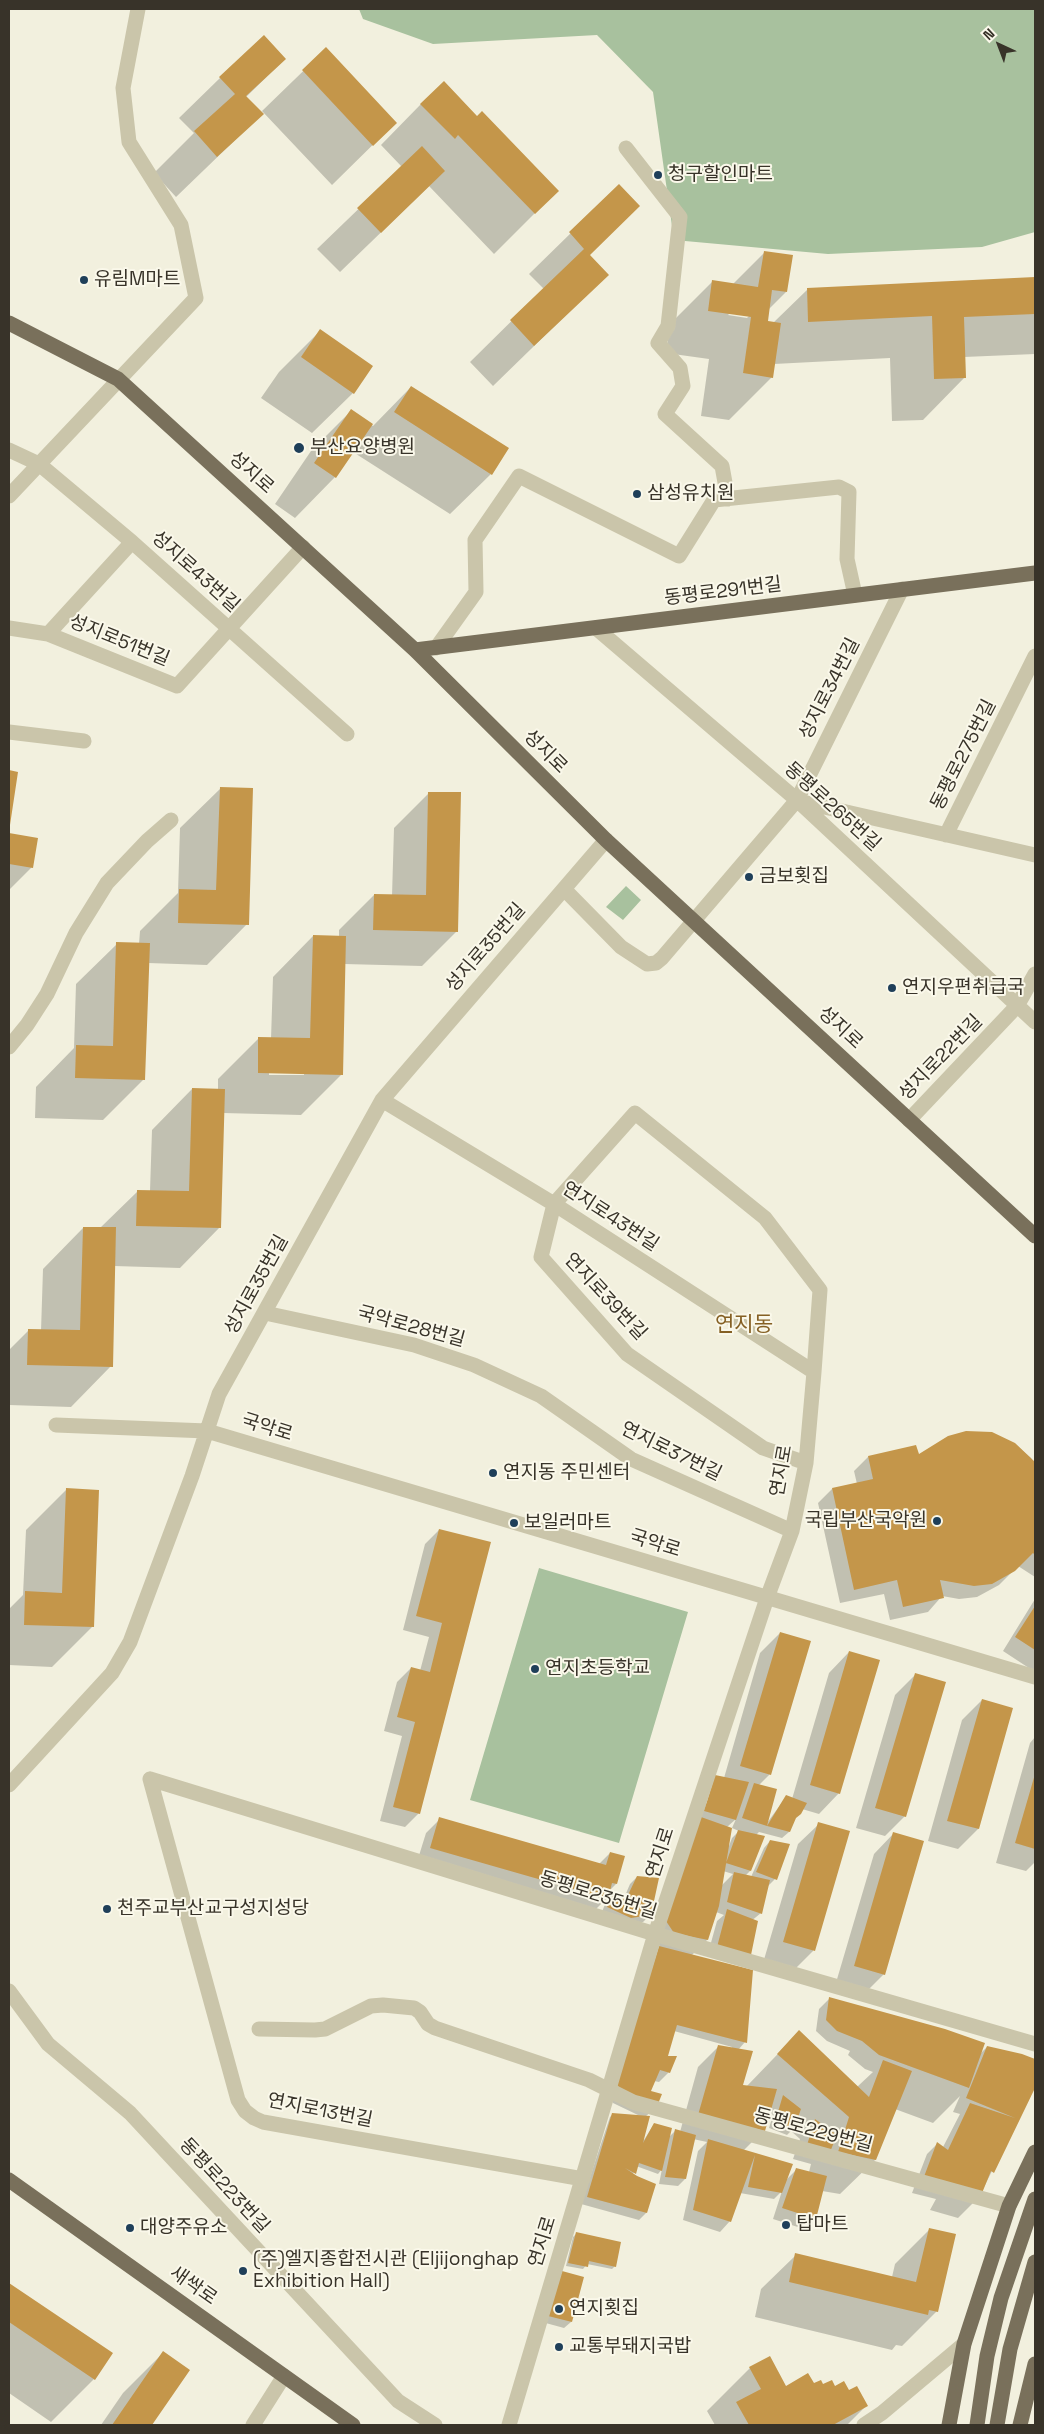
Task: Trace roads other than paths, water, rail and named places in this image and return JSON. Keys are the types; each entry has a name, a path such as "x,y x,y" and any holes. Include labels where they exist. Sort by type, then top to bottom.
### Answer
{"main road":[{"name":"성지로","path":"9,323 118,379 415,650 606,840 1035,1236"},
{"name":"동평로291번길","path":"415,650 1035,573"},
{"path":"949,2425 964,2344 1009,2206 1035,2152"},
{"name":"새싹로","path":"9,2180 353,2425"},
{"path":"977,2425 988,2356 1001,2298 1035,2199"},
{"path":"997,2425 1010,2349 1035,2262"},
{"path":"1020,2425 1035,2364"}],"street":[{"path":"9,496 196,298 182,225 129,142 122,88 138,9"},
{"path":"626,148 680,217 668,326 658,344 680,368 683,386 665,414 722,466 728,499"},
{"name":"성지로43번길","path":"9,450 38,464 132,542 347,734"},
{"path":"436,648 476,592 475,540 518,476 679,556 714,500 839,487 849,492 847,559 855,595"},
{"path":"48,634 132,542"},
{"name":"성지로51번길","path":"9,628 48,634 177,686 303,547"},
{"name":"성지로34번길","path":"564,889 621,947 647,964 656,963 662,958 797,800 902,589"},
{"name":"동평로265번길","path":"596,628 797,800 1035,1022"},
{"name":"동평로275번길","path":"946,835 1035,656"},
{"path":"9,732 84,742"},
{"name":"동평로275번길","path":"797,800 1035,855"},
{"path":"9,1047 27,1026 46,994 76,933 107,882 170,820"},
{"name":"성지로35번길","path":"9,1785 112,1673 130,1642 219,1394 382,1100 606,840"},
{"name":"성지로22번길","path":"909,1120 1017,1006 1035,974"},
{"name":"연지로43번길","path":"382,1100 554,1204 814,1372"},
{"name":"연지로39번길","path":"806,1463 763,1448 628,1354 541,1257 554,1204 635,1113 765,1218 820,1290"},
{"name":"연지로","path":"509,2425 655,1934 767,1598 792,1531 806,1463 820,1290"},
{"name":"국악로28번길","path":"265,1313 414,1345 474,1364 541,1396"},
{"name":"연지로37번길","path":"541,1396 631,1459 792,1531"},
{"name":"국악로","path":"56,1425 207,1431 1035,1677"},
{"name":"동평로235번길","path":"150,1779 655,1934 1035,2044"},
{"name":"연지로13번길","path":"150,1779 238,2100 245,2111 263,2122 582,2179"},
{"name":"동평로223번길","path":"9,1991 48,2044 130,2113 398,2402 435,2425"},
{"name":"동평로229번길","path":"259,2029 320,2030 371,2006 383,2004 414,2008 420,2012 428,2024 435,2028 589,2080 633,2102 1009,2206"},
{"path":"864,2425 882,2413 964,2344"},
{"path":"253,2425 284,2376"}],"place":[{"name":"청구할인마트","path":"658,175"},
{"name":"유림M마트","path":"84,280"},
{"name":"부산요양병원","path":"299,448"},
{"name":"삼성유치원","path":"637,494"},
{"name":"금보횟집","path":"749,877"},
{"name":"연지우편취급국","path":"892,988"},
{"name":"연지동 주민센터","path":"493,1473"},
{"name":"국립부산국악원","path":"937,1521"},
{"name":"보일러마트","path":"514,1523"},
{"name":"연지초등학교","path":"535,1669"},
{"name":"천주교부산교구성지성당","path":"107,1909"},
{"name":"탑마트","path":"786,2225"},
{"name":"대양주유소","path":"130,2228"},
{"name":"(주)엘지종합전시관 (Eljijonghap Exhibition Hall)","path":"243,2271"},
{"name":"연지횟집","path":"559,2309"},
{"name":"교통부돼지국밥","path":"559,2347"}],"district":[{"name":"연지동","path":"744,1325"}]}
